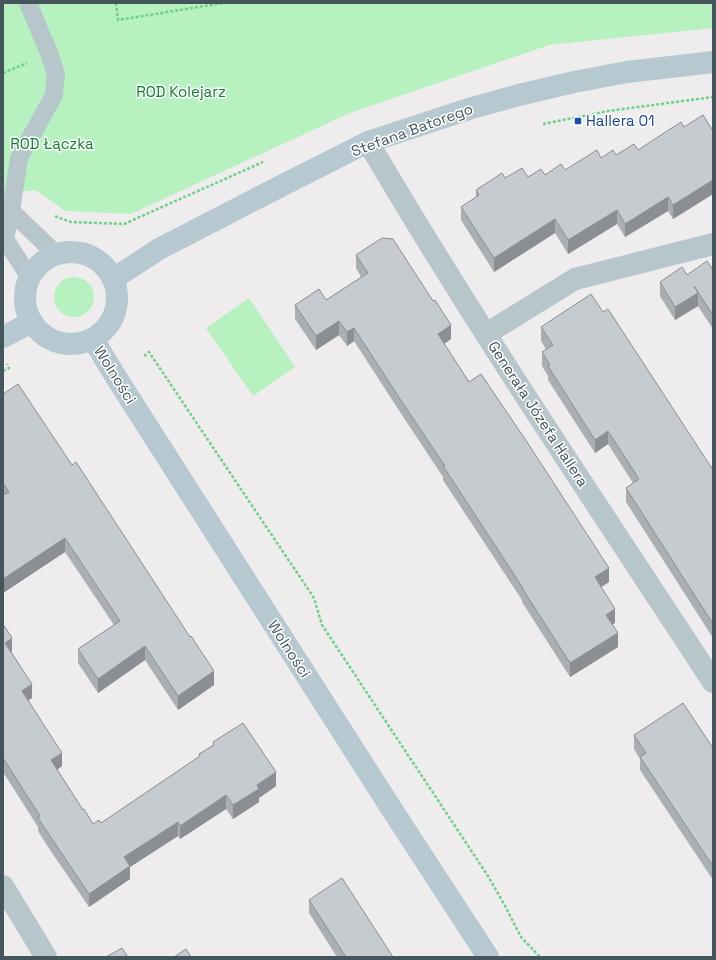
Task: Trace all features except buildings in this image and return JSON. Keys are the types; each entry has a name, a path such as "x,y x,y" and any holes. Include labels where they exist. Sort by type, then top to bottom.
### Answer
{"street":[{"name":"Stefana Batorego","path":"114,279 160,249 368,142 472,108 574,82 627,72 713,62"},
{"name":"Generała Józefa Hallera","path":"368,142 391,182 486,334 713,682"},
{"path":"486,334 575,279 713,244"},
{"path":"73,252 90,256 104,265 114,279 118,296 115,313 106,328 93,339 76,344 59,343 43,335 32,322 26,308 25,292 30,278 41,263 56,254 73,252"},
{"path":"3,337 32,322"},
{"name":"Wolności","path":"93,339 118,381 488,957"},
{"path":"3,886 46,957"}],"lane":[{"path":"28,3 56,74 54,95 19,158 11,211 4,239 30,278"},
{"path":"11,211 56,254"}],"path":[{"path":"116,3 118,20 223,3"},
{"path":"543,124 608,111 713,97"},
{"path":"144,356 149,352 314,598 322,625 488,876 521,937 540,957"}],"green space":[{"name":"ROD Kolejarz","path":"3,3 713,3 713,28 549,45 350,113 131,214 65,211 36,190 3,194"},
{"path":"74,277 88,283 94,297 88,311 74,317 60,311 54,297 60,283"},
{"path":"249,298 295,367 253,396 206,328"}],"place":[{"name":"Hallera 01","path":"578,121"}],"park label":[{"name":"ROD Łączka","path":"52,144"}]}
